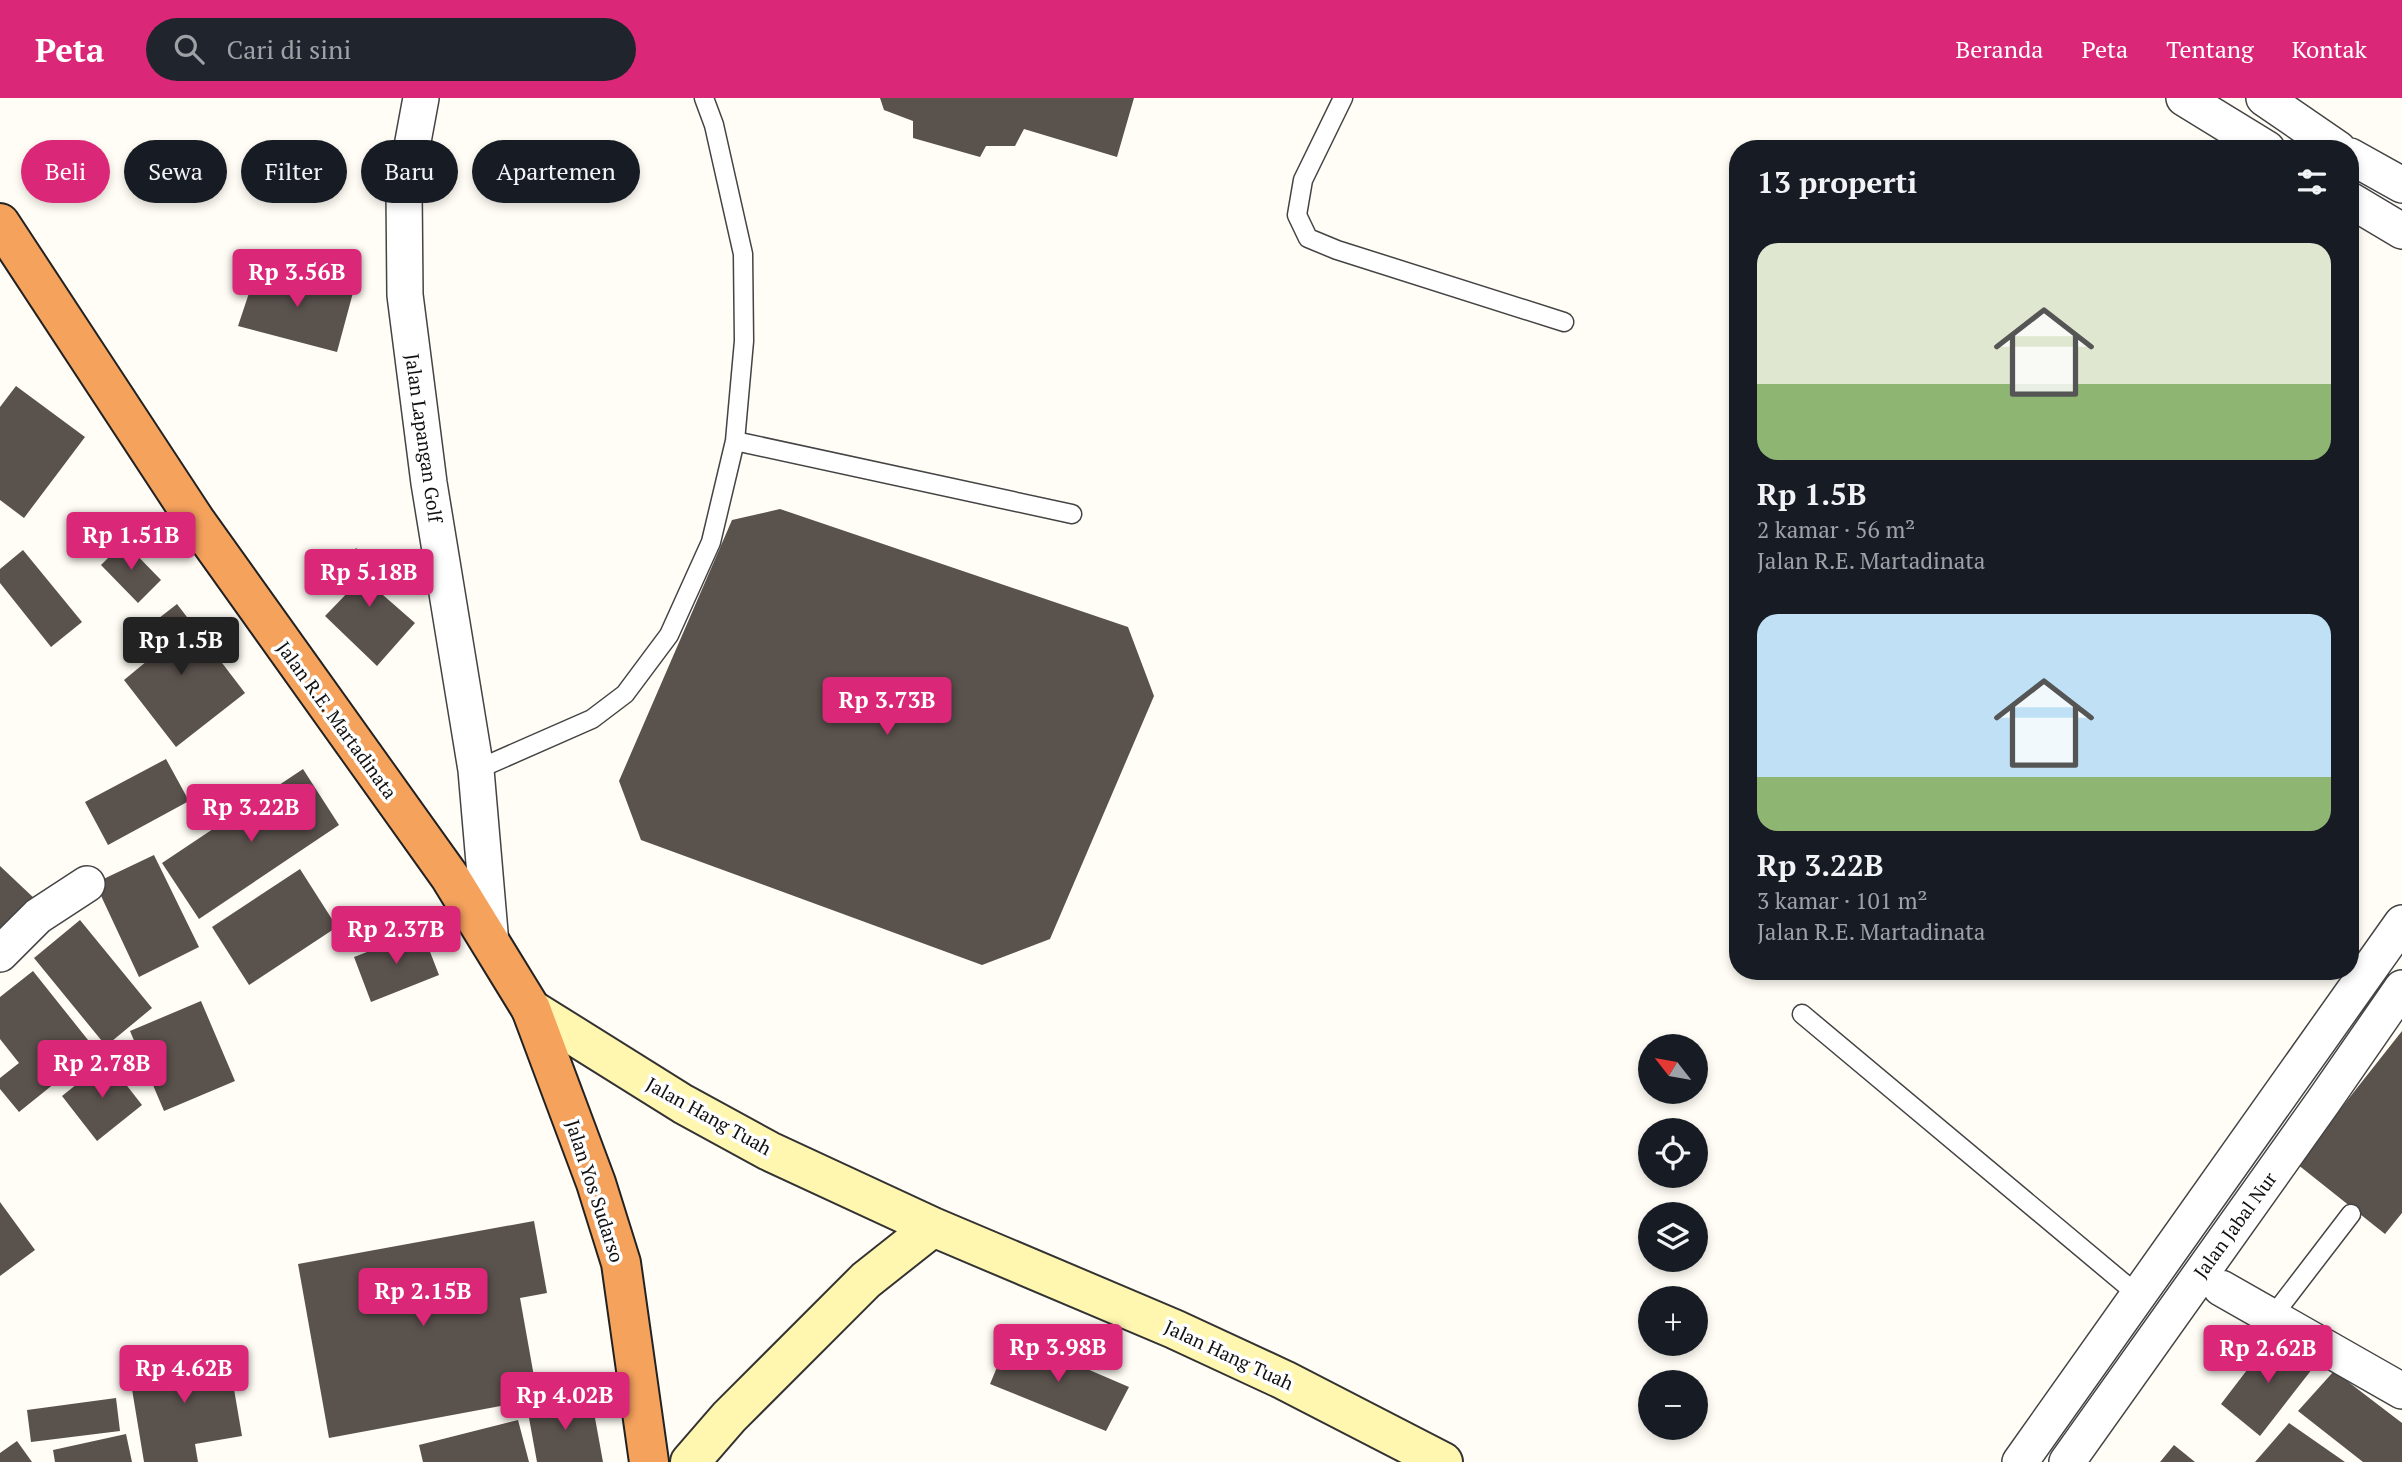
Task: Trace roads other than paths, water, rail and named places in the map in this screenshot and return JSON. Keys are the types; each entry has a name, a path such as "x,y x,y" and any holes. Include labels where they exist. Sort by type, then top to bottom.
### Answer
{"highway":[{"name":"Jalan R.E. Martadinata","path":"0,223 195,520 450,877 531,1009"},
{"name":"Jalan Yos Sudarso","path":"531,1009 597,1183 621,1263 649,1462"}],"street":[{"name":"Jalan Lapangan Golf","path":"421,98 404,190 405,295 429,483 476,771 491,944"},
{"path":"2184,98 2252,140"},
{"path":"2264,98 2325,140"},
{"path":"2359,161 2402,185"},
{"path":"2359,205 2402,231"},
{"path":"0,954 38,916 86,884"},
{"path":"2020,1462 2402,923"},
{"name":"Jalan Jabal Nur","path":"2067,1462 2402,988"},
{"name":"Jalan Hang Tuah","path":"531,1009 693,1110 769,1151 933,1227 1174,1329 1284,1380 1443,1462"},
{"path":"690,1462 729,1417 866,1280 933,1227"},
{"path":"2221,1288 2402,1391"}],"lane":[{"path":"476,771 592,719 625,694 669,635 711,542 735,441 744,341 743,254 714,125 704,98"},
{"path":"1343,98 1303,180 1297,215 1308,238 1337,250 1564,322"},
{"path":"735,441 1072,514"},
{"path":"1802,1014 2138,1295"},
{"path":"2272,1317 2351,1214"}]}
